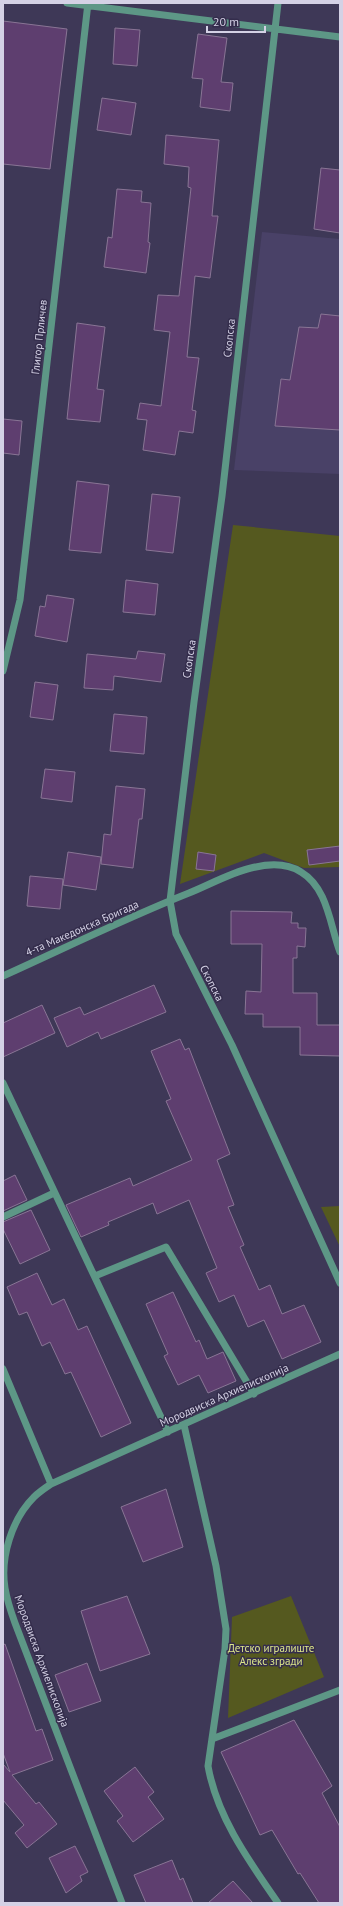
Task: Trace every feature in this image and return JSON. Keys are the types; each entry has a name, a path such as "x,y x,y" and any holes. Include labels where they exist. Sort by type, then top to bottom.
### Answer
{"street":[{"path":"67,3 88,4 340,37"},
{"name":"Скопска","path":"278,3 222,496 194,702 170,900 172,917 178,940 235,1052 340,1283"},
{"name":"Глигор Прличев","path":"3,671 20,600 88,4"},
{"name":"4-та Македонска Бригада","path":"3,976 170,900 250,868 266,865 292,867 311,879 320,892 340,952"},
{"path":"3,1083 168,1432"},
{"path":"3,1217 54,1193"},
{"path":"95,1276 166,1247 254,1394"},
{"name":"Мородвиска Архиепископија","path":"122,1903 14,1623 4,1587 3,1567 12,1530 22,1512 34,1497 51,1484 340,1354"},
{"path":"3,1369 51,1484"},
{"path":"184,1425 216,1566 226,1629 225,1649 208,1766 211,1784 217,1801 248,1859 278,1903"},
{"path":"212,1739 340,1690"}],"shaded area":[{"path":"262,232 340,239 340,474 234,470"}],"green space":[{"path":"233,525 340,536 340,867 304,868 264,853 180,884"},
{"path":"340,1206 340,1247 321,1207"},
{"name":"Детско игралиште Алекс згради","path":"291,1596 324,1677 228,1718 232,1617"}],"building":[{"path":"3,21 67,29 50,169 3,164"},
{"path":"115,28 140,30 137,66 113,64"},
{"path":"198,34 227,38 221,82 233,83 230,111 200,107 203,79 192,78"},
{"path":"102,98 136,103 131,135 97,130"},
{"path":"166,135 219,140 212,216 218,216 210,278 195,276 187,357 199,358 192,410 196,411 193,433 179,431 175,455 143,450 147,420 137,419 140,403 161,406 170,332 154,330 158,295 179,296 191,188 188,187 189,167 164,164"},
{"path":"321,168 340,170 340,233 314,229"},
{"path":"117,189 142,191 141,202 151,203 148,242 150,243 146,273 104,267 108,237 112,238"},
{"path":"321,314 340,316 340,430 275,426 281,379 290,380 299,327 318,328"},
{"path":"77,323 105,327 97,389 104,390 100,422 67,419"},
{"path":"3,419 22,421 19,455 3,453"},
{"path":"77,481 109,485 101,553 69,550"},
{"path":"152,494 180,497 173,553 146,550"},
{"path":"126,580 158,584 155,615 123,612"},
{"path":"47,595 74,599 67,642 35,636 40,606 45,607"},
{"path":"138,651 165,654 161,682 114,676 113,690 84,688 87,654 136,659"},
{"path":"35,682 58,685 53,720 30,717"},
{"path":"114,714 147,717 144,754 110,751"},
{"path":"45,769 75,772 72,802 41,798"},
{"path":"116,786 145,789 142,819 139,819 133,868 101,864 104,834 111,835"},
{"path":"340,846 340,861 309,865 307,850"},
{"path":"68,852 101,857 96,890 63,885"},
{"path":"198,852 216,855 214,871 196,869"},
{"path":"30,876 63,879 60,909 27,906"},
{"path":"231,911 292,912 291,923 298,923 298,928 306,928 305,947 297,946 297,958 293,958 293,993 317,993 317,1025 340,1025 340,1056 300,1055 300,1027 263,1027 263,1014 245,1014 246,991 261,992 262,944 231,944"},
{"path":"154,985 166,1012 101,1039 98,1032 67,1047 54,1018 80,1007 84,1015"},
{"path":"42,1005 55,1033 3,1057 3,1023"},
{"path":"180,1039 185,1050 189,1048 230,1154 217,1160 234,1205 228,1207 244,1245 240,1247 259,1290 270,1285 282,1314 304,1305 321,1342 282,1359 264,1320 248,1327 234,1295 219,1302 206,1273 217,1268 189,1200 157,1214 153,1203 108,1222 109,1225 81,1237 66,1205 130,1178 133,1186 192,1160 166,1101 171,1099 151,1051"},
{"path":"15,1175 27,1200 3,1211 3,1181"},
{"path":"31,1210 50,1250 20,1264 3,1229 3,1222"},
{"path":"37,1273 52,1305 64,1299 78,1330 87,1326 131,1423 101,1437 71,1372 65,1374 50,1342 42,1346 27,1312 19,1315 7,1287"},
{"path":"173,1292 196,1342 199,1340 207,1359 223,1352 236,1381 208,1393 199,1375 178,1385 164,1356 168,1354 146,1304"},
{"path":"166,1489 183,1547 143,1562 121,1507"},
{"path":"127,1596 150,1654 100,1671 81,1611"},
{"path":"5,1644 36,1731 42,1729 53,1760 12,1775 36,1804 39,1802 57,1824 27,1848 15,1833 24,1825 3,1800 3,1764 10,1772 3,1753 3,1645"},
{"path":"87,1663 101,1701 69,1712 55,1675"},
{"path":"294,1720 332,1786 322,1793 340,1827 340,1903 319,1903 300,1873 298,1874 272,1830 260,1835 221,1752"},
{"path":"135,1767 154,1792 148,1797 164,1819 133,1842 117,1821 123,1816 104,1791"},
{"path":"75,1846 88,1872 80,1876 82,1881 66,1893 49,1858"},
{"path":"172,1860 180,1880 183,1878 193,1903 146,1903 134,1875"},
{"path":"233,1881 253,1903 208,1903"}]}
